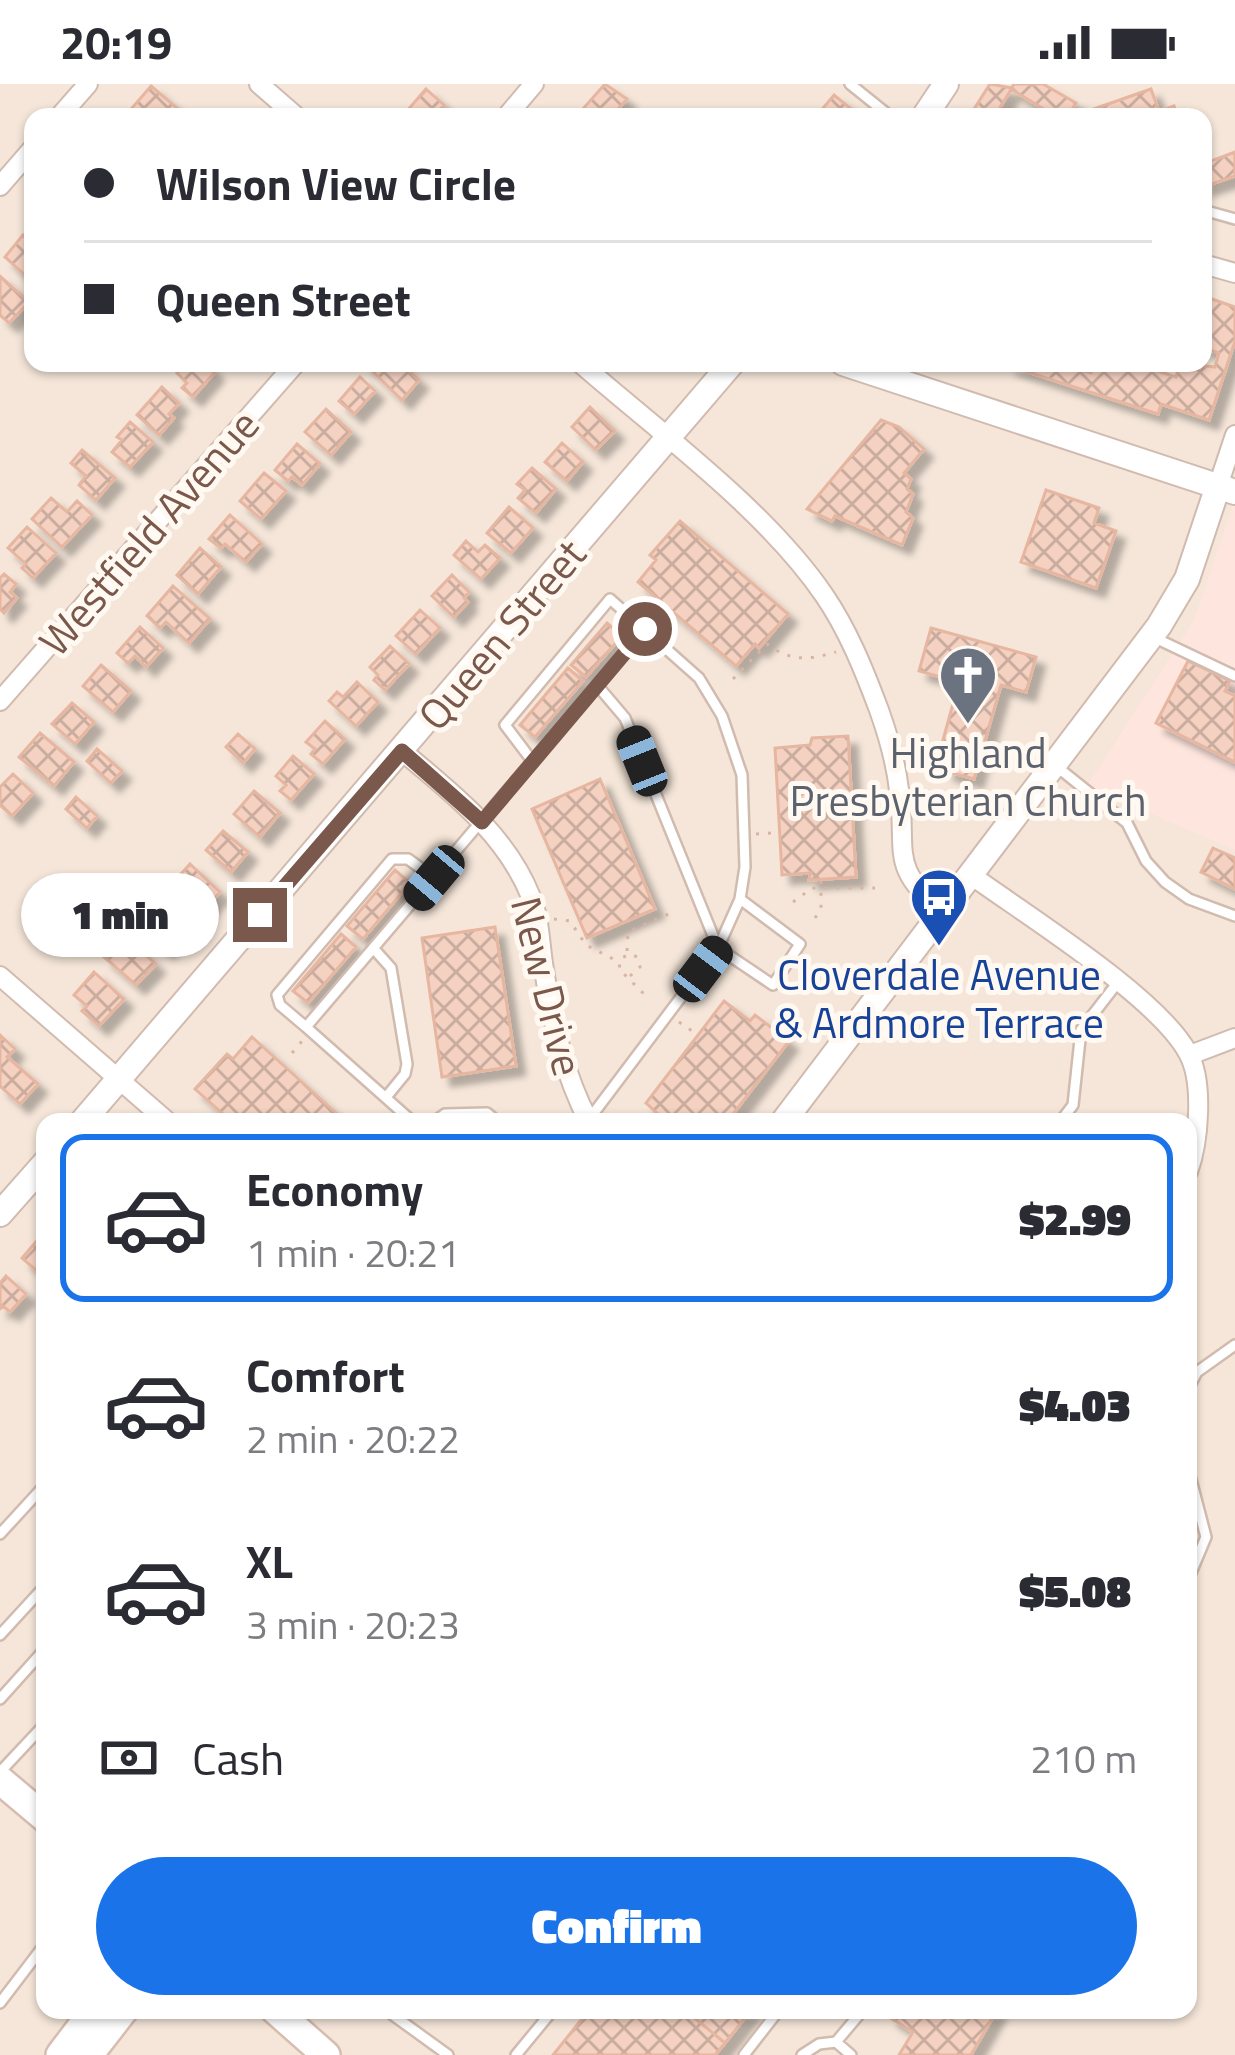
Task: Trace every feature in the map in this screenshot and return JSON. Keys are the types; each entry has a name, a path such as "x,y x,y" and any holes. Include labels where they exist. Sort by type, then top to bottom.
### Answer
{"main road":[{"path":"1,1781 36,1810"},
{"path":"60,2055 87,2019"},
{"path":"89,2055 117,2019"},
{"path":"285,2019 326,2055"}],"street":[{"path":"67,108 88,84"},
{"path":"259,84 287,108"},
{"path":"514,108 534,84"},
{"path":"0,186 24,158"},
{"name":"Westfield Avenue","path":"0,701 288,372"},
{"path":"590,372 773,534 824,595 854,646 881,716 899,790 907,877 943,910"},
{"name":"Queen Street","path":"90,1113 724,372"},
{"path":"870,372 1227,489"},
{"path":"790,1113 1151,635 1187,579 1227,489 1235,435"},
{"name":"New Drive","path":"402,751 482,822 504,847 532,898 558,1042 584,1113"},
{"path":"971,875 1157,1015 1190,1054 1197,1126"},
{"path":"0,976 158,1113"},
{"path":"1190,1054 1235,1038"},
{"path":"0,1214 36,1173"}],"lane":[{"path":"850,84 879,108"},
{"path":"533,762 506,725 610,599 699,678 722,716 742,775 745,850 740,899 718,948 595,1113"},
{"path":"306,1027 645,629"},
{"path":"1151,635 1235,676"},
{"path":"597,686 625,718 718,948 773,985 800,944 740,899"},
{"path":"1054,764 1126,823 1146,861 1166,882 1189,899 1235,916"},
{"path":"404,1113 280,1005 277,995 392,859 408,860 434,878"},
{"path":"374,949 392,968 406,1064 405,1074 387,1096"},
{"path":"1067,1113 1073,1105 1081,1030 1118,982"},
{"path":"1197,1372 1235,1345"},
{"path":"0,1534 36,1495"},
{"path":"1197,1501 1207,1537 1197,1560"},
{"path":"0,1635 36,1596"},
{"path":"0,1699 36,1659"},
{"path":"1,1781 36,1736"},
{"path":"0,2003 36,1956"},
{"path":"398,2019 448,2055"},
{"path":"516,2055 546,2019"},
{"path":"744,2055 772,2019"},
{"path":"802,2055 819,2044 836,2042 855,2019"},
{"path":"836,2042 851,2055"}],"path":[{"path":"733,680 767,644 791,658 809,660 838,652"},
{"path":"814,918 821,909 821,880"},
{"path":"793,902 812,888 874,888"},
{"path":"619,962 627,954 628,932 674,911"},
{"path":"553,920 570,921 586,945 619,962"},
{"path":"627,954 637,957 640,964 639,971 630,976"},
{"path":"619,962 620,972 630,976 647,997"}],"shaded area":[{"path":"0,84 1235,84 1235,2055 0,2055"},
{"path":"1235,499 1235,850 1087,786 1194,620"}],"building":[{"path":"605,84 627,99 619,108 584,108"},
{"path":"990,84 1012,88 1000,108 975,108"},
{"path":"1014,84 1043,84 1076,103 1073,108 1042,108 1011,89"},
{"path":"151,86 177,108 132,108"},
{"path":"426,89 444,105 441,108 409,108"},
{"path":"1151,89 1158,108 1097,108"},
{"path":"834,95 850,108 823,108"},
{"path":"1235,152 1235,176 1212,184 1212,161"},
{"path":"23,235 24,274 5,257"},
{"path":"0,276 24,298 24,307 9,323 0,315"},
{"path":"1212,299 1235,307 1235,341 1209,420 1161,404 1158,414 1028,372 1161,372 1176,377 1177,372 1212,372 1219,353 1212,351"},
{"path":"215,372 193,397 182,388 187,383 177,373"},
{"path":"373,372 410,372 419,380 402,400"},
{"path":"360,377 375,391 354,414 339,401"},
{"path":"162,387 179,403 169,414 174,418 159,435 137,415"},
{"path":"590,407 615,431 596,450 572,427"},
{"path":"326,409 351,432 331,455 305,432"},
{"path":"881,420 899,427 924,449 904,473 911,479 907,489 913,494 906,512 913,518 902,545 807,509"},
{"path":"130,422 153,442 130,467 112,452"},
{"path":"562,443 583,462 567,481 545,462"},
{"path":"297,444 320,464 302,485 275,470"},
{"path":"82,450 115,478 96,500 79,485 86,476 71,463"},
{"path":"532,468 556,489 536,513 518,498 525,490 517,484"},
{"path":"264,473 286,491 261,519 240,501"},
{"path":"1046,490 1099,508 1094,523 1116,531 1096,588 1021,562"},
{"path":"51,498 67,512 77,501 92,515 62,547 32,519"},
{"path":"509,507 533,528 511,553 487,533"},
{"path":"230,515 262,544 246,562 225,544 221,548 209,539"},
{"path":"680,521 788,614 736,666 638,582 656,560 650,555"},
{"path":"27,527 56,553 33,578 8,548"},
{"path":"466,541 478,552 485,545 500,558 481,579 454,555"},
{"path":"200,548 221,567 198,594 177,575"},
{"path":"4,574 16,584 10,592 17,598 4,613 0,578"},
{"path":"452,575 469,592 464,598 468,602 454,617 432,596"},
{"path":"173,586 210,619 189,643 166,622 160,628 147,616"},
{"path":"420,610 440,628 416,654 396,636"},
{"path":"607,623 622,636 586,677 571,665"},
{"path":"140,627 163,648 146,667 135,656 128,663 117,653"},
{"name":"Highland Presbyterian Church","path":"931,628 1036,657 1026,692 1001,685 974,779 945,771 948,761 938,758 956,693 945,690 948,679 919,671"},
{"path":"390,646 409,664 385,690 374,680 378,675 370,667"},
{"path":"1188,661 1230,681 1225,691 1235,696 1235,762 1156,723"},
{"path":"101,665 131,691 113,712 83,686"},
{"path":"568,668 583,681 535,737 520,725"},
{"path":"357,682 378,702 356,726 329,701 337,692 343,697"},
{"path":"72,703 94,722 75,744 52,724"},
{"path":"325,721 345,739 323,764 306,742"},
{"path":"40,733 74,762 54,786 19,757"},
{"path":"238,734 255,749 243,763 226,747"},
{"path":"848,736 856,877 809,880 811,873 782,875 775,748 810,745 812,738"},
{"path":"97,749 122,771 111,783 87,761"},
{"path":"293,756 314,774 291,800 280,791 286,785 276,776"},
{"path":"13,774 33,793 12,816 0,805 0,787"},
{"path":"600,779 655,909 587,938 532,809"},
{"path":"254,791 280,813 260,837 234,814"},
{"path":"76,797 97,816 87,828 66,809"},
{"path":"223,831 248,852 231,872 206,850"},
{"path":"1213,848 1235,858 1235,889 1201,872"},
{"path":"190,864 220,892 202,912 172,884"},
{"path":"395,870 410,883 363,939 347,926"},
{"path":"165,907 186,925 165,949 144,931"},
{"path":"495,927 516,1066 442,1077 422,938"},
{"path":"341,934 356,947 308,1003 293,991"},
{"path":"123,935 156,964 136,985 104,957"},
{"path":"94,972 124,999 99,1026 82,1011 87,1006 74,995"},
{"path":"724,1001 750,1021 755,1015 789,1041 734,1113 657,1113 646,1103"},
{"path":"0,1035 15,1049 7,1057 38,1084 20,1104 0,1086"},
{"path":"252,1037 336,1113 222,1113 195,1089 227,1054 233,1059"},
{"path":"36,1242 36,1270 22,1258"},
{"path":"6,1276 26,1294 10,1312 3,1306 0,1309 0,1283"},
{"path":"582,2019 696,2019 725,2043 715,2055 553,2055"},
{"path":"696,2019 744,2019 725,2043"},
{"path":"892,2019 992,2019 971,2055 899,2055 913,2032"}],"place":[{"name":"Highland Presbyterian Church","path":"968,726"},
{"name":"Cloverdale Avenue & Ardmore Terrace","path":"939,948"}],"route":[{"path":"260,915 402,751 482,822 645,629"}]}
